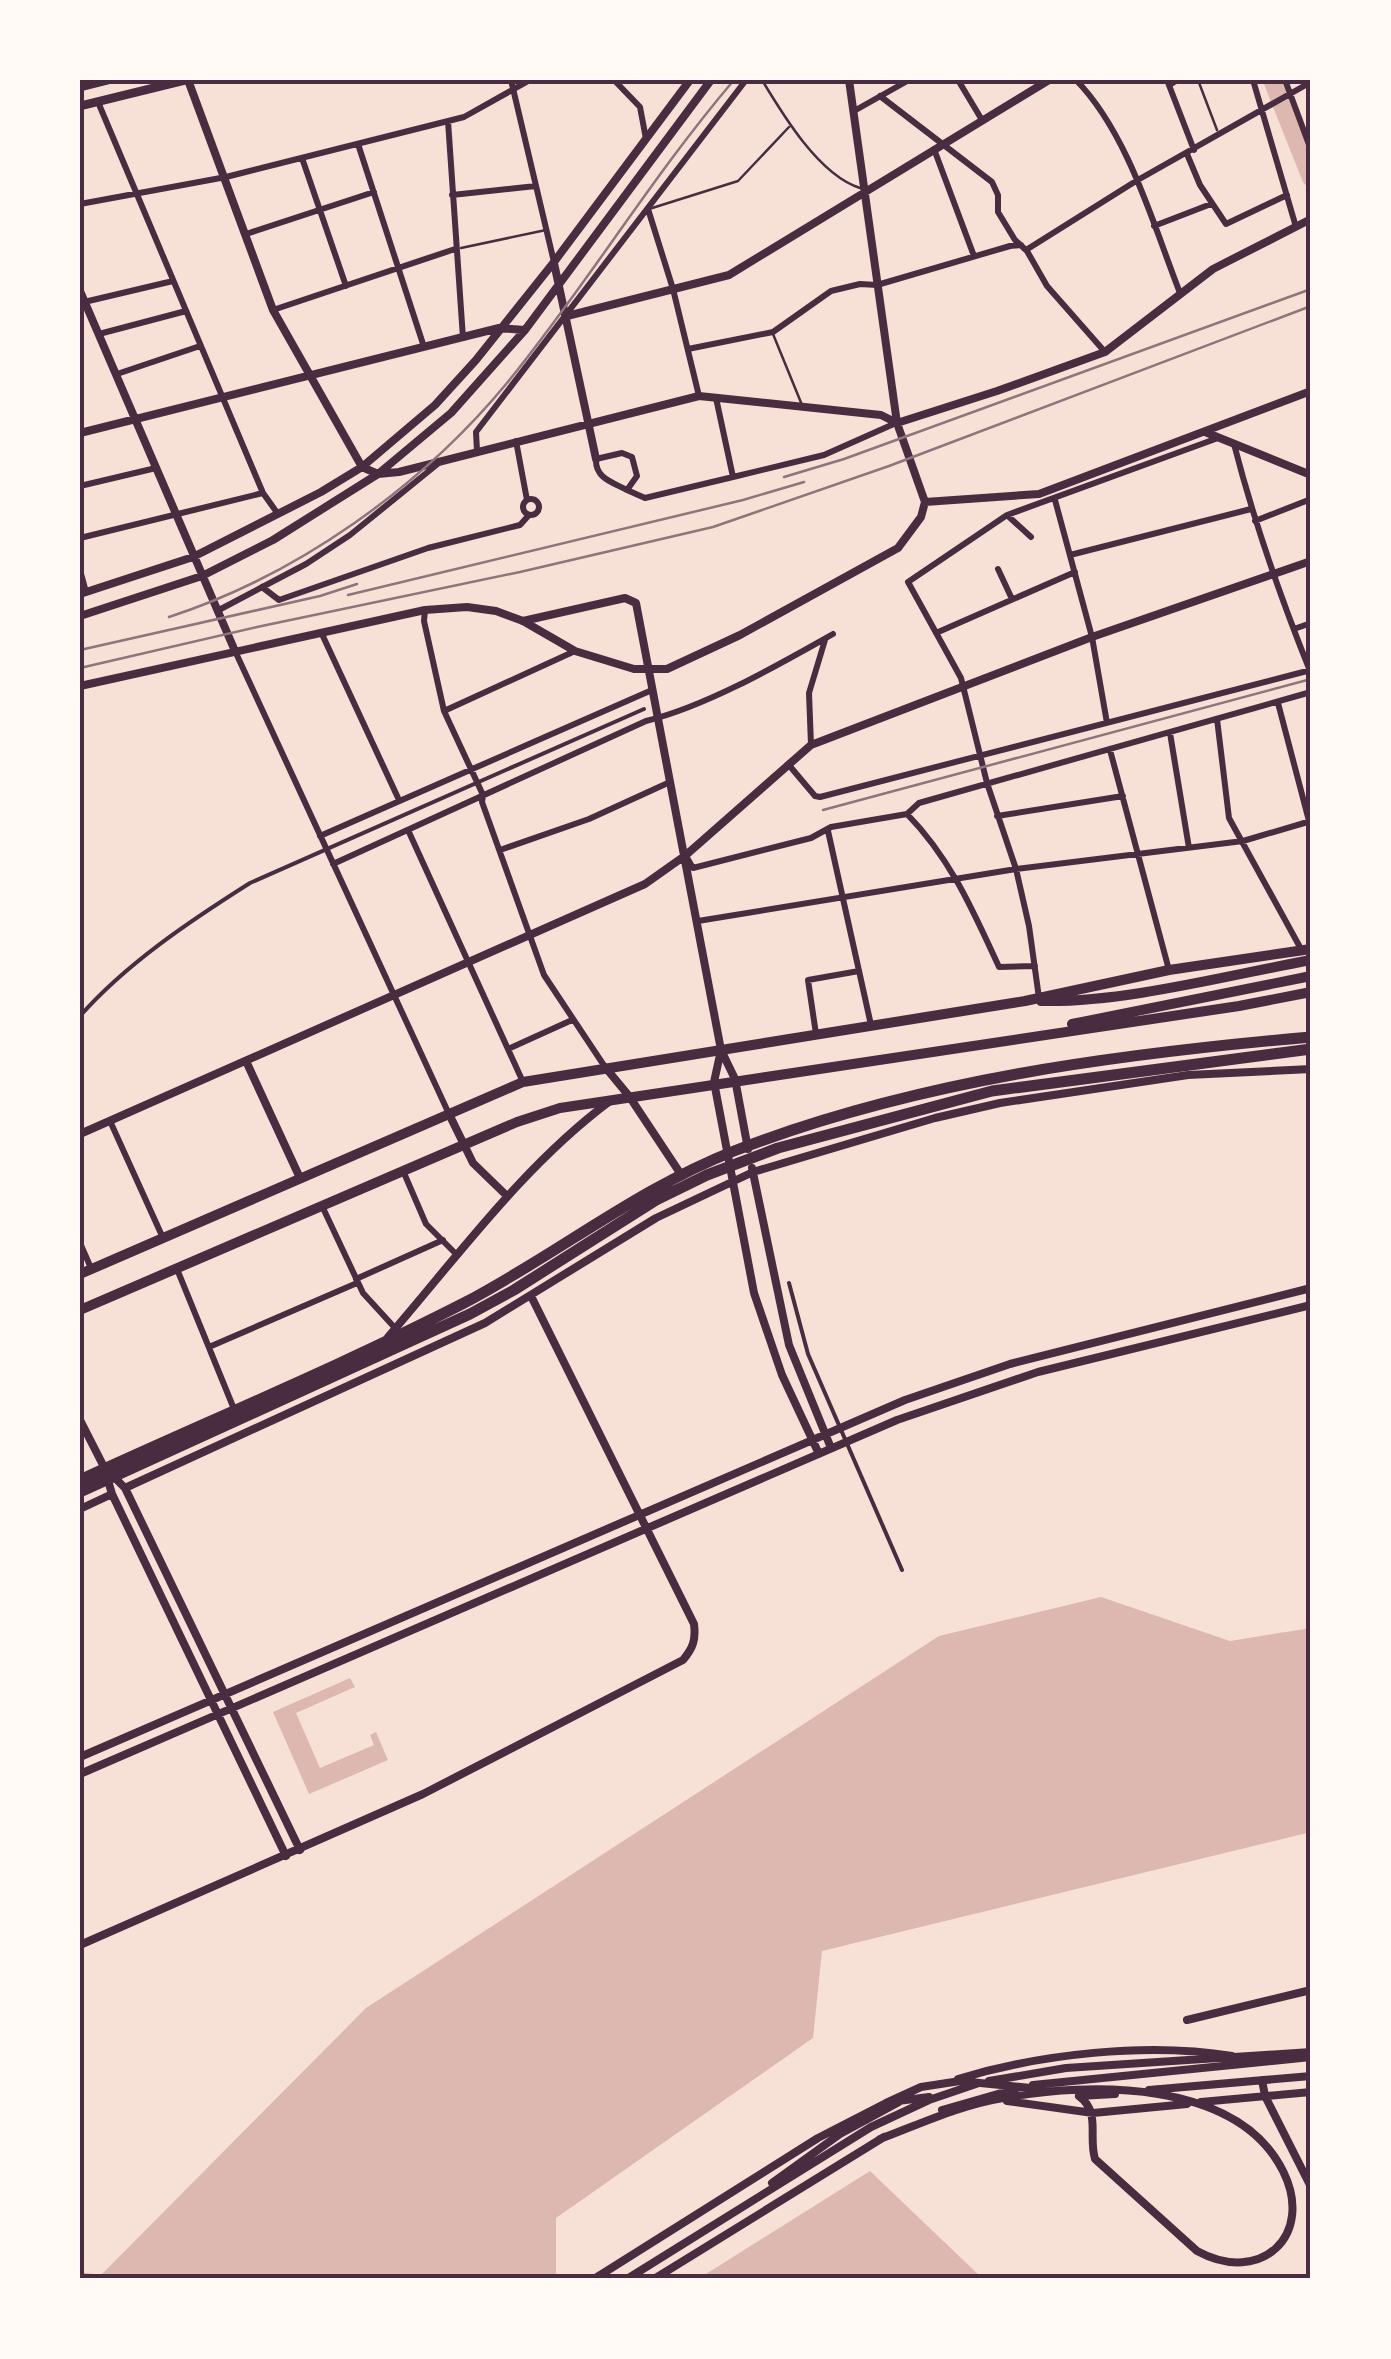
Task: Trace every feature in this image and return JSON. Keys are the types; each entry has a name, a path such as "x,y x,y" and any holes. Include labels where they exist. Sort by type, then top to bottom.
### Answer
{"highway":[{"path":"86,1272 523,1082 1026,1001 1169,970 1306,949"},
{"path":"1026,1001 1068,1002 1311,960"},
{"path":"1032,1036 1092,1019 1311,976"},
{"path":"80,1310 516,1122 560,1108 1311,992"},
{"path":"80,1479 464,1302 650,1191 736,1151 808,1127 982,1081 1311,1035"},
{"path":"80,1492 470,1314 656,1200 741,1161 992,1091 1311,1051"}],"main road":[{"path":"85,84 108,80"},
{"path":"80,106 187,80"}],"street":[{"path":"187,80 273,310 362,466 378,474 699,396 882,415 899,430"},
{"path":"511,80 600,475 644,498 824,455 1104,352 1212,269 1311,219"},
{"path":"80,204 226,177 464,116 530,80"},
{"path":"614,80 640,107 646,139"},
{"path":"80,570 83,593 193,557 362,466 435,404 554,262 690,80"},
{"path":"80,616 202,576 274,540 378,474 451,413 525,330 711,80"},
{"path":"477,450 476,432 746,80"},
{"path":"80,686 425,610 476,608 523,621 576,651 648,670 667,669 740,636 898,548 921,517 926,502 899,430 849,80"},
{"path":"854,111 909,80"},
{"path":"958,80 982,120"},
{"path":"567,316 730,275 1049,80"},
{"path":"1076,80 1096,101 1136,181 1180,292"},
{"path":"1253,80 1296,226"},
{"path":"1285,80 1311,150"},
{"path":"688,349 773,332 831,291 877,284 974,256 1023,248 1307,82"},
{"path":"1168,84 1190,152 1212,204 1226,224 1286,195"},
{"path":"880,96 938,147 992,182 998,195 998,212 1047,286 1104,352"},
{"path":"98,102 262,493 278,514"},
{"path":"448,120 462,338"},
{"path":"358,144 424,347"},
{"path":"938,147 974,256"},
{"path":"302,158 346,286"},
{"path":"452,195 536,186"},
{"path":"246,234 374,192"},
{"path":"1154,226 1212,204"},
{"path":"648,209 673,289 699,396"},
{"path":"273,310 455,249"},
{"path":"82,302 173,281"},
{"path":"80,291 234,651 464,1147 472,1163 506,1196"},
{"path":"99,334 186,311"},
{"path":"80,433 499,328 525,330"},
{"path":"117,374 200,346"},
{"path":"926,502 1012,497 1050,490 1311,391"},
{"path":"716,398 734,478"},
{"path":"1205,432 1311,475"},
{"path":"1039,998 1016,869 997,816 963,686 908,582 1007,515 1219,438"},
{"path":"516,441 527,500 523,508 529,515"},
{"path":"788,764 820,797 1311,671 1250,509 1234,444"},
{"path":"596,458 622,452 632,457 637,476 627,490"},
{"path":"217,611 306,564 393,504 444,458"},
{"path":"80,486 156,468"},
{"path":"80,538 262,493"},
{"path":"262,587 279,600 410,554 520,525 538,512 539,506 533,499 527,500"},
{"path":"1255,521 1311,499"},
{"path":"1055,500 1092,637 1107,724"},
{"path":"1070,555 1250,509"},
{"path":"1007,515 1030,536"},
{"path":"80,1134 645,884 686,855 811,745 1092,637 1311,561"},
{"path":"998,569 1012,600"},
{"path":"936,633 1074,572"},
{"path":"523,621 625,598 636,603 721,1050 735,1079 773,1280 789,1345 831,1448"},
{"path":"425,610 444,712 483,795 482,802 544,975 696,1196"},
{"path":"1294,629 1311,623"},
{"path":"321,632 399,800"},
{"path":"332,864 769,668 829,636 809,693 811,745"},
{"path":"444,712 576,651"},
{"path":"320,836 652,690"},
{"path":"686,855 694,868 811,838 832,827 907,814 919,802 987,781 1311,692"},
{"path":"698,921 1016,869 1243,841 1310,821 1278,702"},
{"path":"80,1016 118,979 205,911 250,884 644,708"},
{"path":"1217,720 1229,818 1306,949"},
{"path":"1170,733 1189,848"},
{"path":"1110,750 1169,970"},
{"path":"500,850 589,819 670,782"},
{"path":"997,816 1123,796"},
{"path":"907,814 958,878 999,967 1034,966"},
{"path":"408,830 523,1082"},
{"path":"828,831 872,1026"},
{"path":"816,1035 808,980 858,971"},
{"path":"508,1049 572,1020"},
{"path":"721,1050 714,1082 754,1293 765,1332 819,1454"},
{"path":"246,1061 300,1178"},
{"path":"125,1488 485,1322 696,1196 752,1172 1000,1103 1188,1075 1311,1069"},
{"path":"80,1479 385,1340 506,1196 569,1131 614,1098"},
{"path":"110,1121 162,1238"},
{"path":"404,1173 426,1224 457,1255"},
{"path":"324,1208 362,1293 395,1328"},
{"path":"208,1346 443,1240"},
{"path":"80,1244 86,1272"},
{"path":"176,1268 234,1410"},
{"path":"790,1283 808,1354 902,1570"},
{"path":"80,1757 905,1400 1010,1364 1311,1288"},
{"path":"80,1945 300,1850 481,1765 683,1660 696,1638 694,1624 531,1296"},
{"path":"80,1774 927,1409 1038,1372 1311,1305"},
{"path":"80,1420 286,1856"},
{"path":"104,1468 125,1488 300,1850"},
{"path":"80,1509 112,1494"},
{"path":"1187,2020 1311,1990"},
{"path":"706,2229 840,2134 937,2086 1032,2061 1143,2052 1251,2058 1311,2055"},
{"path":"654,2279 880,2139 949,2107 1071,2080 1311,2055"},
{"path":"627,2279 871,2128 928,2100 983,2082 1066,2068 1311,2055"},
{"path":"594,2279 841,2124 922,2088 960,2081 1079,2096 1311,2076"},
{"path":"1262,2080 1264,2096 1311,2187"},
{"path":"880,2139 976,2104 1043,2092 1124,2091 1203,2106 1232,2118 1256,2136 1283,2171 1291,2214 1280,2244 1264,2257 1240,2264 1215,2261 1197,2251 1095,2160 1091,2140 1093,2112 1090,2104 1079,2096"},
{"path":"886,2102 961,2096 1093,2112 1311,2092"}],"lane":[{"path":"762,80 790,126 845,184 866,190"},
{"path":"1168,84 1181,80"},
{"path":"1198,80 1219,136"},
{"path":"1307,82 1311,98"},
{"path":"648,209 738,181 790,126"},
{"path":"455,249 547,230"},
{"path":"773,332 802,406"}],"shaded area":[{"path":"1101,1597 1230,1641 1311,1628 1311,1832 822,1951 813,2038 556,2218 556,2273 560,2279 80,2279 80,2272 101,2275 366,2008 939,1636"},
{"path":"350,1678 355,1687 296,1713 320,1768 374,1745 370,1735 376,1732 388,1760 309,1794 273,1712"},
{"path":"870,2171 983,2279 698,2279"}],"waterway":[{"path":"1272,80 1311,178"}],"railway":[{"path":"169,617 217,599 310,552 396,492 436,458 507,383 734,80"},
{"path":"784,477 844,459 1311,289"},
{"path":"80,668 713,527 889,466 1311,306"},
{"path":"348,595 804,482"},
{"path":"80,650 320,596 357,584"},
{"path":"823,810 1311,679"}]}
